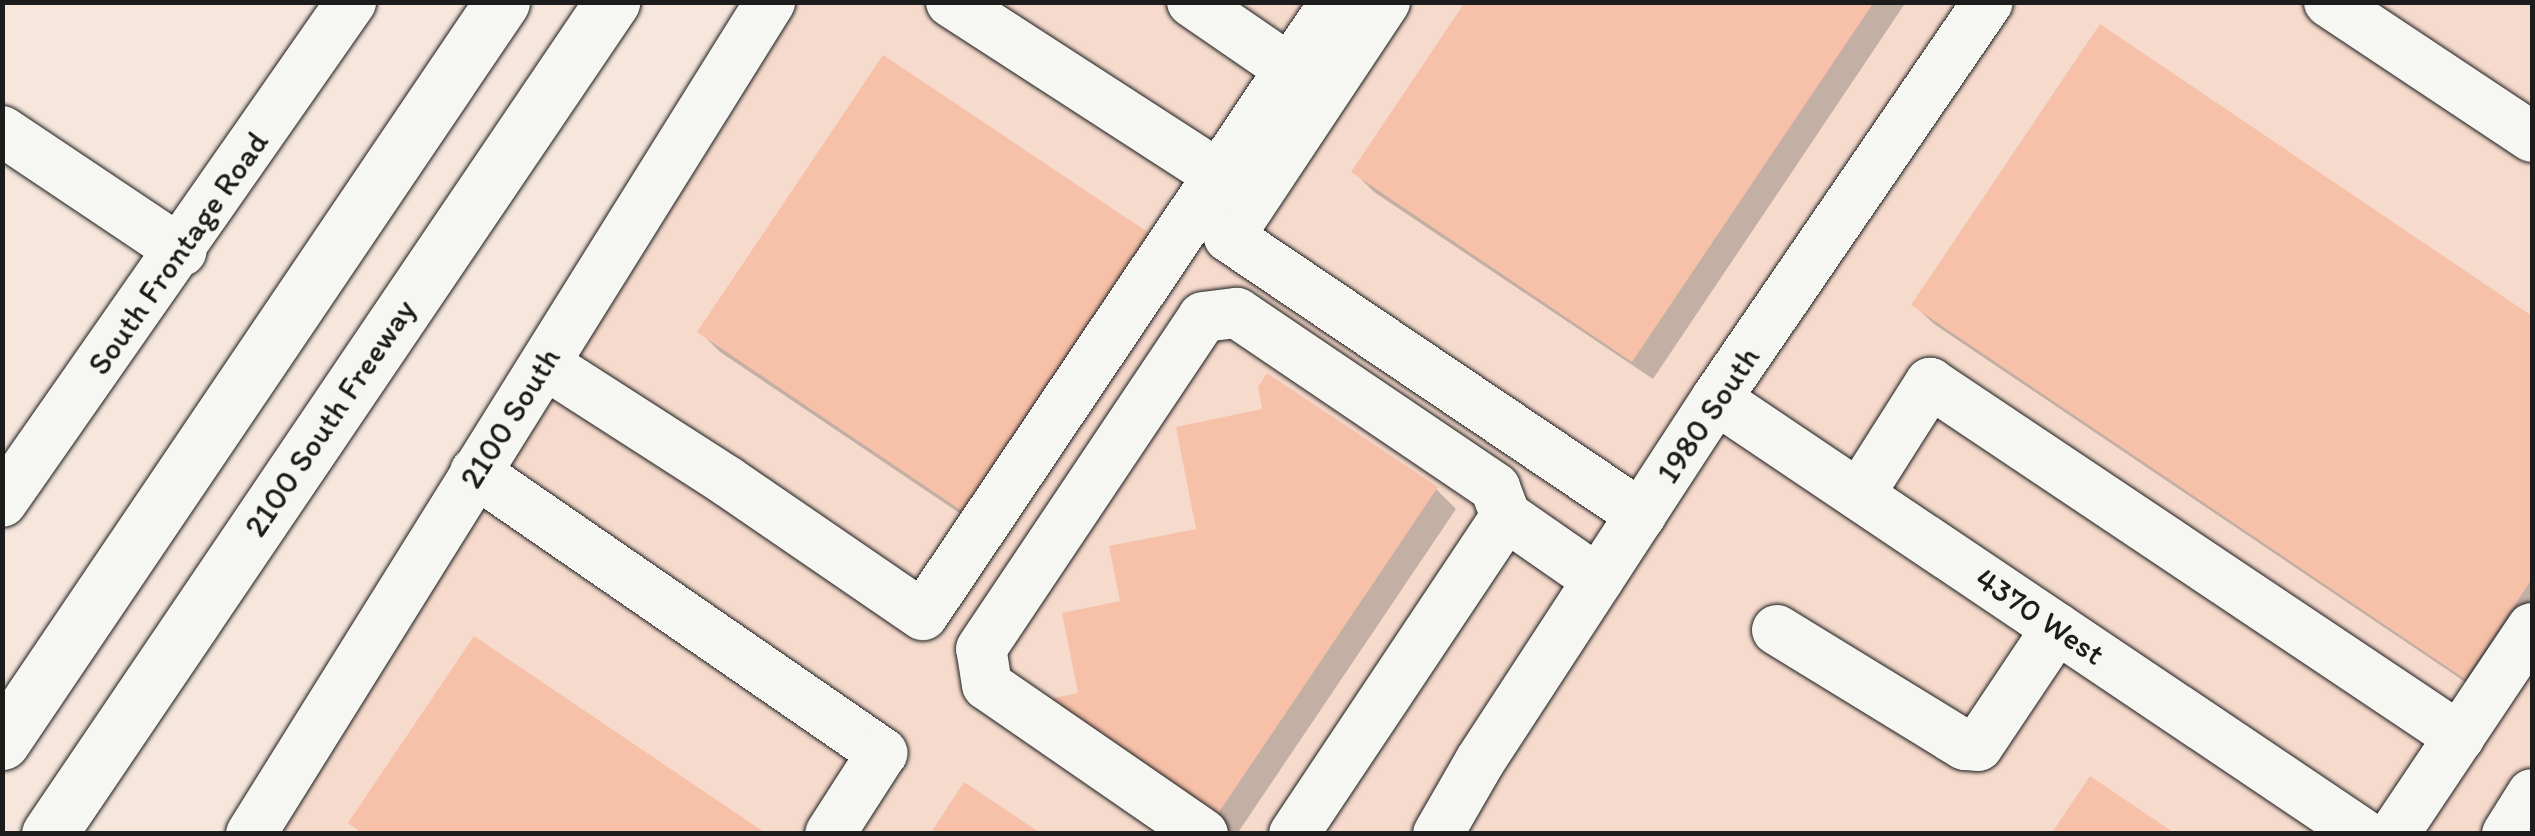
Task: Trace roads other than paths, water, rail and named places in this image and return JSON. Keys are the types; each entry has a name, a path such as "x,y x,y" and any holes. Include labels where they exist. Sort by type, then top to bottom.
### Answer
{"highway":[{"path":"2,742 502,2"},
{"name":"2100 South Freeway","path":"49,834 612,2"},
{"path":"65,834 229,566"},
{"path":"2,710 64,650"}],"street":[{"name":"South Frontage Road","path":"2,502 181,251 351,2"},
{"name":"2100 South","path":"251,834 770,2"},
{"path":"951,2 1220,176"},
{"path":"1192,2 1291,70"},
{"path":"544,364 728,481 923,615 1335,2"},
{"path":"1385,2 1229,237 1641,516"},
{"name":"1980 South","path":"1438,834 1716,400 1988,2"},
{"path":"2329,2 2532,137"},
{"path":"2,131 181,251"},
{"path":"1204,834 987,685 981,649 1203,316 1237,313 1495,488 1506,516 1598,580"},
{"path":"1859,495 1930,383 2459,738"},
{"name":"4370 West","path":"1716,400 2363,834"},
{"path":"476,472 882,753 830,834"},
{"path":"1294,834 1506,516"},
{"path":"1777,630 1965,744 1978,746 2057,628"},
{"path":"2394,834 2532,628"},
{"path":"2507,834 2532,794"}]}
